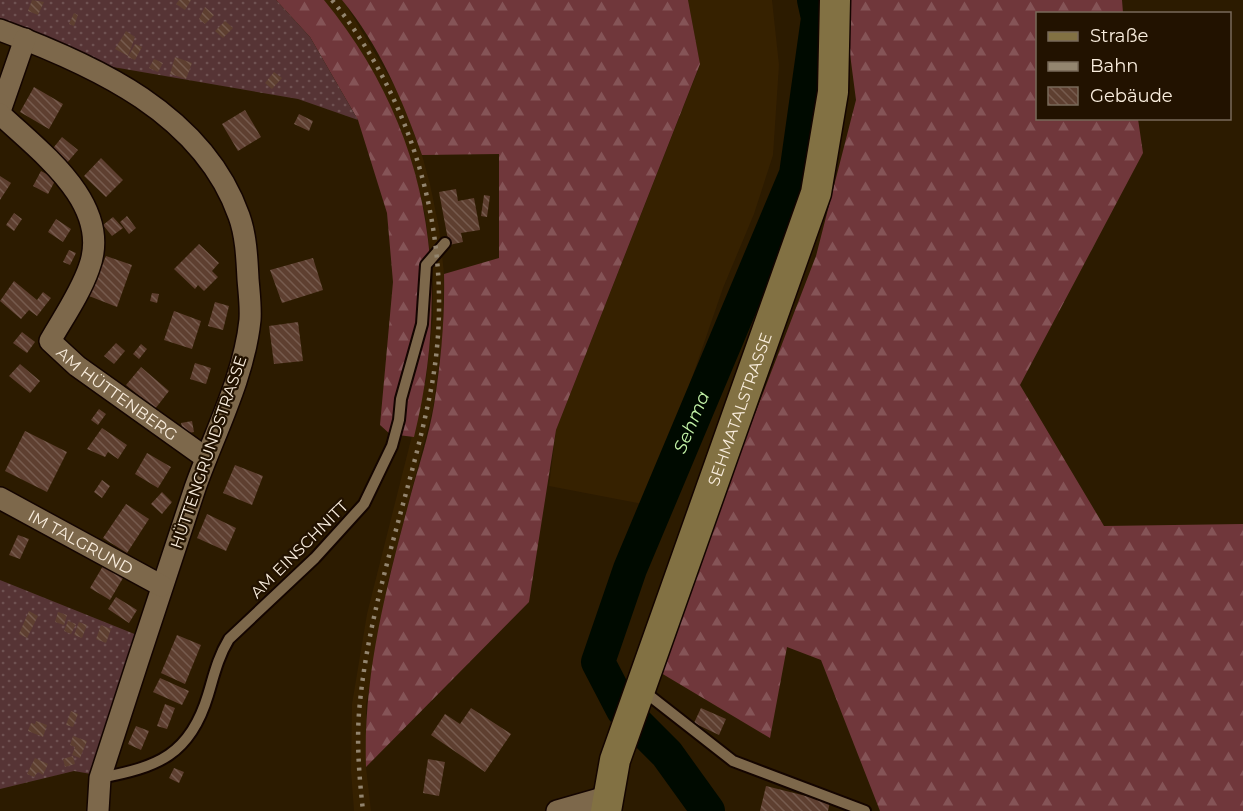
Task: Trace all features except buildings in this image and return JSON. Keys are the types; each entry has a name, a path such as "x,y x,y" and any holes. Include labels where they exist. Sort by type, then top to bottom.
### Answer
{"main road":[{"name":"SEHMATALSTRASSE","path":"606,804 624,735 816,193 833,92 835,0"}],"street":[{"name":"HÜTTENGRUNDSTRASSE","path":"0,30 25,39 144,98 175,122 205,157 229,194 240,218 247,258 250,320 238,372 162,586 100,778 98,811"},
{"name":"AM HÜTTENBERG","path":"25,39 0,112 63,174 83,203 95,232 90,267 50,341 76,366 206,458"},
{"name":"IM TALGRUND","path":"0,498 162,586"},
{"path":"557,811 606,804"}],"lane":[{"name":"AM EINSCHNITT","path":"100,778 146,768 175,753 188,738 202,713 218,655 229,639 315,558 364,504 392,446 399,420 401,399 422,324 426,265 445,243"},
{"path":"639,693 733,761 865,811"}],"shaded area":[{"path":"0,0 276,0 310,37 358,120 298,99 113,67 0,20"},
{"path":"324,0 342,0 346,5 400,95 430,184 439,228 444,273 443,335 433,408 388,582 366,705 366,767 371,811 354,811 351,771 352,704 367,614 426,380 433,317 433,276 425,214 411,159 372,71"},
{"path":"688,0 772,0 779,65 773,155 754,214 723,288 648,505 549,486 556,430 700,65"},
{"path":"0,580 137,635 91,774 74,771 0,789"}],"green space":[{"path":"276,0 324,0 360,49 388,100 409,153 423,207 430,263 431,320 426,378 414,437 390,434 380,425 393,282 387,213 358,120 310,37"},
{"path":"342,0 688,0 700,64 556,430 529,602 366,767 368,697 378,629 434,405 442,340 444,274 499,258 499,154 422,155 407,114 379,54"},
{"path":"843,0 1122,0 1123,12 1036,12 1036,120 1138,120 1143,153 1020,385 1104,526 1243,524 1243,811 880,811 821,660 787,647 770,738 656,670 816,256 856,100"}],"waterway":[{"name":"Sehma","path":"708,811 667,754 623,710 598,662 630,569 796,174 818,18 814,0"}],"railway":[{"path":"332,0 362,41 387,86 408,133 423,182 434,232 439,282 438,333 432,384 414,464 382,582 365,661 358,729 363,811"}]}
